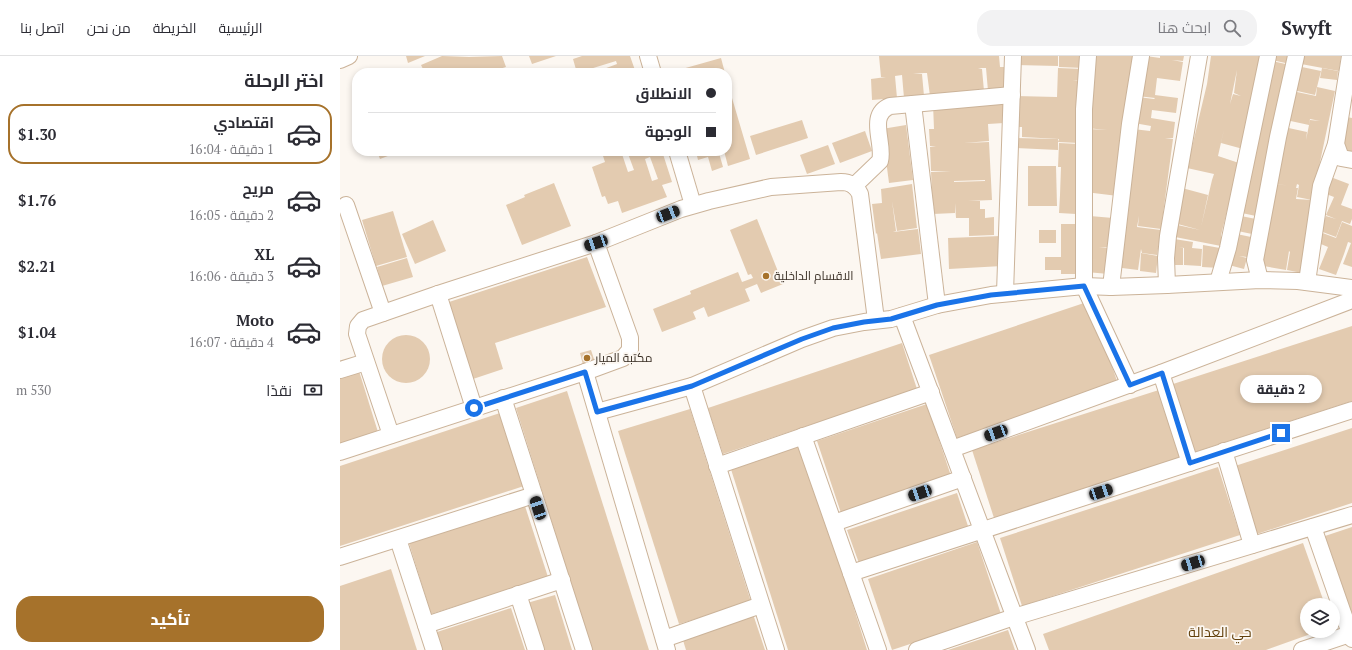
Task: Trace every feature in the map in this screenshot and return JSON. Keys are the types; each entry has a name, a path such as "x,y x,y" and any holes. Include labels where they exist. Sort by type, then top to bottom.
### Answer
{"street":[{"path":"340,60 349,56"},
{"path":"648,56 652,68"},
{"path":"1006,293 1013,56"},
{"path":"1088,56 1084,108 1084,286 1130,385"},
{"path":"1111,287 1130,124 1141,56"},
{"path":"1167,285 1166,258 1168,236 1199,56"},
{"path":"1218,282 1228,248 1268,56"},
{"path":"1260,280 1255,260 1278,137 1296,56"},
{"path":"1307,282 1321,186 1336,144 1350,56"},
{"path":"854,186 880,161 881,155 878,122 881,112 890,106 1012,95"},
{"path":"913,104 937,305"},
{"path":"1336,144 1341,158 1352,160"},
{"path":"679,156 694,205"},
{"path":"391,436 357,334 358,326 363,320 596,243 694,205 756,189 787,185 842,182 850,183 854,186 860,194 876,320"},
{"path":"346,205 382,313"},
{"path":"340,452 585,372 623,358 630,350 630,338 596,243"},
{"path":"597,412 692,386 817,334 844,326 902,316 937,305 1006,293 1084,286 1111,287 1260,280 1307,282 1352,288"},
{"path":"438,294 474,408"},
{"path":"952,449 1130,385 1352,300"},
{"path":"902,316 1027,650"},
{"path":"340,370 366,362"},
{"path":"585,372 665,645 761,605"},
{"path":"1162,373 1190,463"},
{"path":"692,386 776,650"},
{"path":"717,466 931,392"},
{"path":"503,398 584,650"},
{"path":"851,573 1352,410"},
{"path":"803,436 878,650"},
{"path":"1224,452 1252,545"},
{"path":"834,523 962,478"},
{"path":"340,557 534,495"},
{"path":"916,650 1014,617 1352,515"},
{"path":"1302,650 1351,636 1313,527"},
{"path":"398,539 434,650"},
{"path":"426,625 562,580"},
{"path":"518,594 536,650"}],"building":[{"path":"406,56 425,56 408,63"},
{"path":"442,56 502,56 506,67 422,68 421,65"},
{"path":"529,56 556,56 532,64"},
{"path":"582,56 630,56 634,68 606,68 617,64 616,61 593,68 576,68 573,59"},
{"path":"879,56 999,56 1000,67 1007,67 1008,89 988,91 986,68 982,68 978,69 982,69 984,91 930,96 927,73 924,73 913,74 922,74 924,96 904,98 902,75 895,76 897,98 872,100 871,79 886,77 881,77"},
{"path":"1015,56 1058,56 1058,66 1015,65"},
{"path":"1059,56 1085,56 1084,68 1059,67"},
{"path":"1091,56 1137,56 1118,196 1085,192 1089,129 1107,130 1086,128"},
{"path":"1146,56 1160,58 1160,56 1184,56 1183,61 1172,60 1183,62 1180,81 1157,78 1155,95 1178,98 1176,113 1152,110 1151,118 1175,122 1173,138 1165,138 1173,139 1161,229 1138,226 1139,216 1137,227 1161,230 1157,255 1142,253 1141,249 1138,270 1114,267 1133,129 1150,131 1151,126 1134,123 1138,97 1155,98 1137,96"},
{"path":"1211,56 1260,56 1260,82 1254,82 1260,83 1243,149 1221,143 1225,125 1218,156 1239,163 1221,235 1221,246 1170,236 1173,224 1200,230 1174,223 1182,188 1208,195 1201,227 1214,174 1187,168 1207,84","holes":["1237,70 1234,93 1241,96 1233,94 1230,104"]},
{"path":"1273,56 1292,56 1290,64 1272,60"},
{"path":"1302,56 1341,56 1339,71 1301,64"},
{"path":"721,58 724,68 700,68 686,68"},
{"path":"1272,61 1290,65 1256,216 1237,212"},
{"path":"1297,66 1321,71 1315,95 1293,90"},
{"path":"1058,68 1084,69 1084,81 1073,80 1084,82 1079,143 1058,142 1059,139 1022,137 1022,127 1013,127 1014,96 1057,97"},
{"path":"1322,68 1338,71 1337,80 1320,78"},
{"path":"1317,87 1335,91 1312,200 1302,273 1287,270 1289,251 1286,270 1258,265 1272,183 1289,186 1273,183 1284,127 1307,132 1306,140 1309,125 1286,120 1292,91 1316,96","holes":["1297,184 1299,185 1297,197 1312,200 1296,199 1298,188 1296,188"]},
{"path":"732,98 750,159 728,166 725,156 732,156"},
{"path":"988,101 1003,101 1004,123 988,124 989,141 964,143 989,142 992,200 968,201 980,201 980,209 985,209 985,218 994,217 994,235 969,236 969,218 956,218 955,203 955,213 933,214 931,172 951,171 931,171 930,147 936,146 930,146 929,129 934,129 933,104 987,102 988,106","holes":["985,180 985,181 954,182"]},
{"path":"1347,117 1352,118 1352,156 1341,154"},
{"path":"802,120 808,138 756,155 750,136"},
{"path":"906,125 913,180 889,183 882,129"},
{"path":"865,131 872,151 840,163 832,143"},
{"path":"1015,138 1058,139 1058,150 1015,148"},
{"path":"1059,143 1079,144 1076,214 1059,213 1061,167 1058,167"},
{"path":"828,145 835,164 807,174 800,155"},
{"path":"379,156 388,156 380,159"},
{"path":"603,156 623,156 628,172 634,170 629,156 664,156 672,182 662,185 667,197 622,213 618,201 608,204 605,196 602,197 592,167 605,162","holes":["650,157 658,179 652,181 645,159"]},
{"path":"697,156 720,156 723,167 712,171 708,157 698,160"},
{"path":"1028,166 1056,166 1057,206 1028,206"},
{"path":"1328,176 1349,184 1341,205 1352,209 1352,219 1350,224 1342,221 1336,237 1320,231 1326,216 1336,219 1326,215 1334,197 1321,192"},
{"path":"554,183 571,226 522,245 506,205 525,197 524,195"},
{"path":"912,184 917,228 897,231 892,201 896,231 893,232 918,229 921,254 881,259 872,204 882,203 881,189"},
{"path":"393,211 407,257 376,266 362,220"},
{"path":"1236,215 1256,219 1252,234 1233,230"},
{"path":"1090,216 1113,218 1111,247 1099,247 1111,248 1109,274 1086,272 1086,259 1103,260 1087,259"},
{"name":"الاقسام الداخلية","path":"757,219 783,284 761,293 757,284 745,289 750,301 708,317 704,307 693,312 696,319 662,332 653,309 691,294 690,291 738,272 742,282 753,278 751,274 748,275 730,230"},
{"path":"433,220 446,251 415,264 402,234"},
{"path":"1342,222 1352,226 1352,267 1343,264 1351,243 1348,242 1336,275 1319,269 1328,247 1316,242 1320,232 1336,238"},
{"path":"1061,224 1078,224 1078,274 1061,274 1061,270 1045,270 1045,257 1061,257"},
{"path":"1039,230 1056,230 1056,243 1039,243"},
{"path":"1232,233 1251,237 1247,257 1239,256 1247,258 1244,269 1225,264"},
{"path":"1001,236 1002,266 949,269 948,238"},
{"path":"1168,238 1193,242 1192,248 1202,249 1201,266 1184,265 1184,248 1179,247 1183,248 1183,265 1167,265"},
{"path":"1203,245 1220,248 1220,268 1202,267"},
{"path":"1141,253 1158,256 1156,273 1140,271"},
{"path":"587,257 606,307 495,343 503,369 473,379 449,302"},
{"path":"407,258 413,277 382,286 377,267"},
{"path":"1090,301 1118,384 957,438 929,355"},
{"path":"1352,326 1352,401 1192,453 1170,385"},
{"path":"401,335 411,335 423,342 430,354 430,364 423,376 411,383 401,383 393,379 386,372 382,364 382,354 386,346 393,339"},
{"path":"902,343 917,389 723,454 708,408"},
{"name":"مكتبة الميار","path":"591,350 595,362 583,365 580,353"},
{"path":"359,371 378,432 340,444 340,377"},
{"path":"1162,389 1184,456 994,518 972,450"},
{"path":"567,391 649,650 592,650 516,408"},
{"path":"927,404 951,476 841,513 817,441"},
{"path":"690,409 751,602 679,624 618,431"},
{"path":"500,413 524,486 340,546 340,466"},
{"path":"1352,428 1352,503 1257,534 1235,466"},
{"path":"801,441 867,650 788,650 730,466"},
{"path":"1218,467 1240,535 1022,606 1000,538"},
{"path":"957,493 969,529 860,566 847,530"},
{"path":"525,506 548,577 431,614 409,543"},
{"path":"1352,527 1352,614 1325,536"},
{"path":"977,542 1001,614 892,650 868,579"},
{"path":"1303,543 1323,598 1300,598 1300,638 1266,650 1049,650 1043,634"},
{"path":"391,569 417,650 340,650 340,586"},
{"path":"555,595 572,650 543,650 527,603"},
{"path":"511,608 525,650 442,650 437,632"},
{"path":"753,614 765,650 686,650 682,637"},
{"path":"1008,630 1015,650 948,650"}],"place":[{"name":"الاقسام الداخلية","path":"766,276"},
{"name":"مكتبة الميار","path":"587,358"}],"district":[{"name":"حي العدالة","path":"1220,632"}],"route":[{"path":"474,408 585,372 597,412 692,386 802,339 833,328 891,319 937,305 991,295 1084,286 1130,385 1162,373 1190,463 1281,433"}]}
